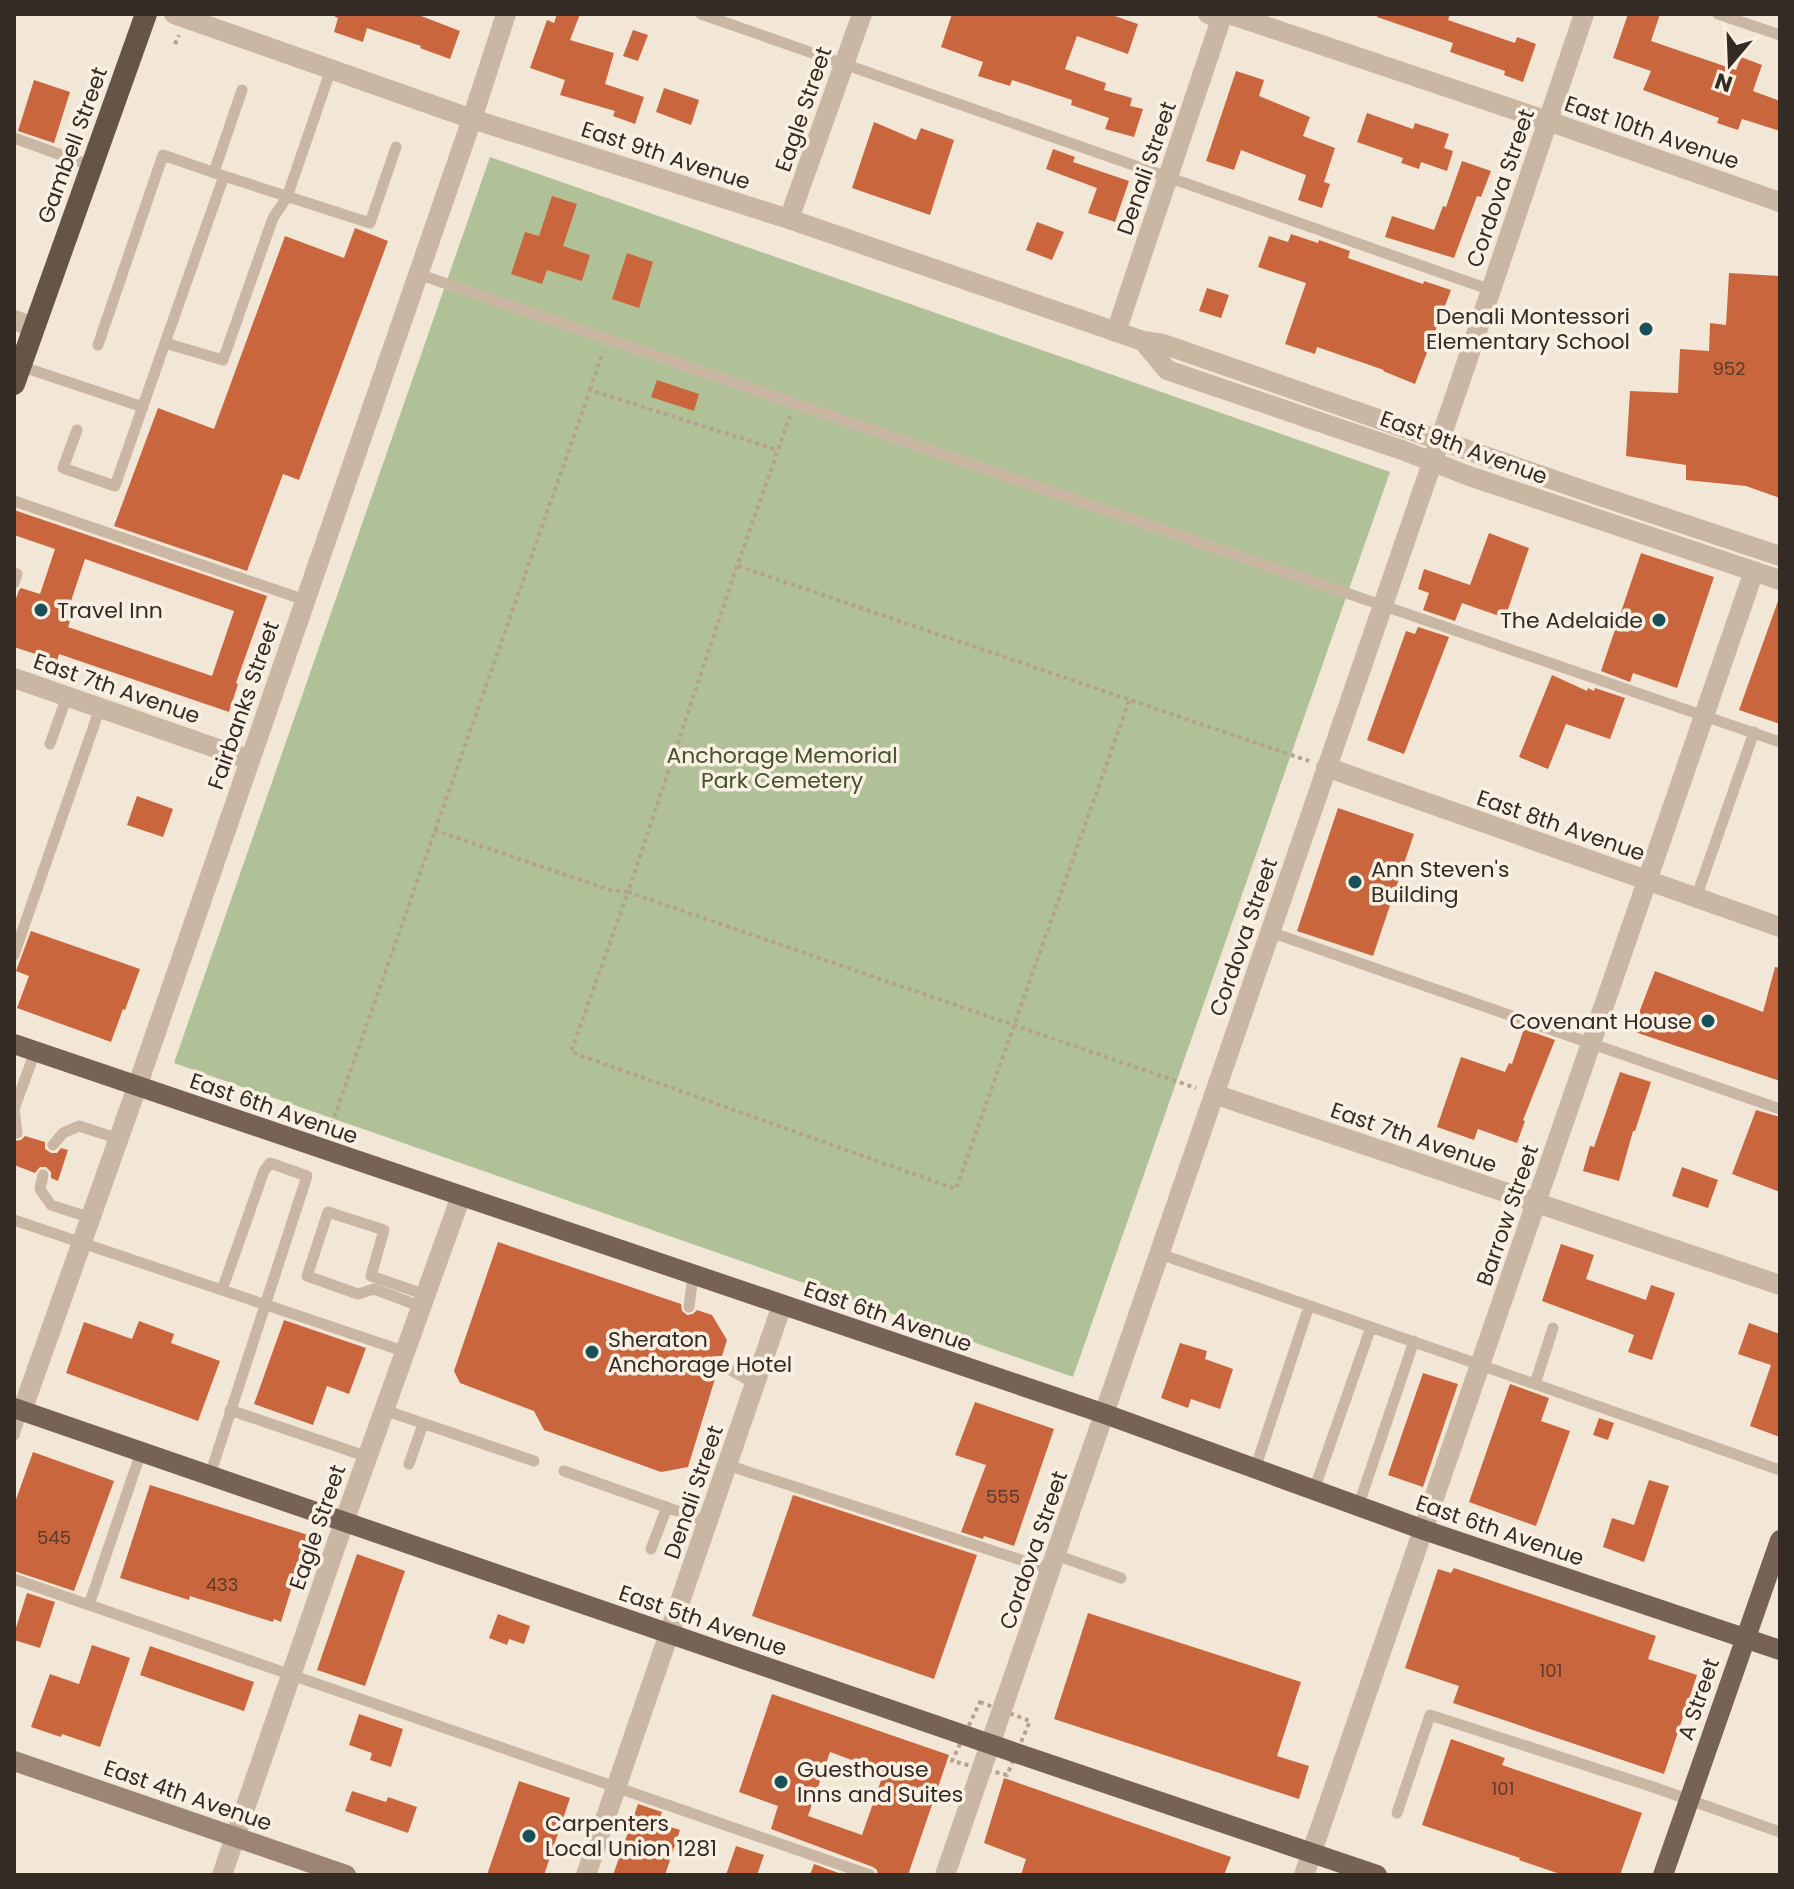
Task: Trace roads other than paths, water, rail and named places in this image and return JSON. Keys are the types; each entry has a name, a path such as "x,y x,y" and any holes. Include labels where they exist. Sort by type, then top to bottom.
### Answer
{"highway":[{"name":"Gambell Street","path":"17,375 24,323 92,166 146,14"}],"main road":[{"name":"East 6th Avenue","path":"14,1044 1105,1414 1358,1507 1780,1650"},
{"name":"East 5th Avenue","path":"18,1409 1377,1875"},
{"name":"A Street","path":"1663,1875 1780,1540"},
{"name":"East 4th Avenue","path":"14,1761 346,1875"}],"street":[{"name":"East 9th Avenue","path":"174,14 472,119 789,219 1780,556"},
{"name":"Fairbanks Street","path":"18,1409 119,1139 506,14"},
{"name":"Eagle Street","path":"789,219 862,14"},
{"name":"Cordova Street","path":"945,1875 1584,14"},
{"name":"East 10th Avenue","path":"1225,16 1548,121 1780,202"},
{"name":"Denali Street","path":"1116,332 1225,16"},
{"name":"East 9th Avenue","path":"1143,341 1167,370 1469,476 1780,580"},
{"name":"Barrow Street","path":"1304,1875 1754,571"},
{"name":"East 7th Avenue","path":"14,678 250,760"},
{"name":"East 8th Avenue","path":"1326,767 1780,927"},
{"name":"East 7th Avenue","path":"1214,1094 1780,1285"},
{"name":"Eagle Street","path":"222,1875 461,1196"},
{"name":"Denali Street","path":"586,1875 782,1305"}],"lane":[{"path":"701,14 1491,290"},
{"path":"1718,14 1780,35"},
{"path":"165,343 223,360 273,218 287,197 331,69"},
{"path":"77,430 63,468 115,486 165,343 219,174 242,90"},
{"path":"14,138 92,166"},
{"path":"98,345 163,155 370,223 396,147"},
{"path":"418,274 1780,742"},
{"path":"17,375 143,407"},
{"path":"14,501 305,600"},
{"path":"14,573 17,574 14,583"},
{"path":"50,744 67,696"},
{"path":"14,955 100,708"},
{"path":"1696,898 1754,732"},
{"path":"1270,932 1780,1109"},
{"path":"17,1133 14,1109 35,1052"},
{"path":"53,1145 63,1133 79,1126 119,1139"},
{"path":"210,1475 307,1176 270,1163 264,1171 222,1290"},
{"path":"43,1175 40,1189 51,1205 91,1218"},
{"path":"328,1212 384,1230 371,1276 424,1301 374,1289 358,1294 307,1276 328,1212"},
{"path":"14,1220 406,1352"},
{"path":"1160,1254 1780,1470"},
{"path":"689,1307 693,1275"},
{"path":"1255,1469 1309,1306"},
{"path":"1314,1490 1371,1327"},
{"path":"1535,1384 1553,1328"},
{"path":"1358,1507 1414,1341"},
{"path":"720,1364 755,1384"},
{"path":"14,1435 18,1409"},
{"path":"230,1410 368,1457"},
{"path":"384,1410 534,1461"},
{"path":"409,1464 423,1424"},
{"path":"89,1605 141,1452"},
{"path":"727,1465 1054,1563 1121,1578"},
{"path":"564,1471 708,1522"},
{"path":"651,1549 667,1507"},
{"path":"14,1579 870,1875"},
{"path":"1397,1813 1430,1715 1689,1799 1780,1832"}],"place":[{"name":"Denali Montessori Elementary School","path":"1646,329"},
{"name":"Travel Inn","path":"41,610"},
{"name":"The Adelaide","path":"1659,620"},
{"name":"Ann Steven's Building","path":"1355,882"},
{"name":"Covenant House","path":"1708,1021"},
{"name":"Sheraton Anchorage Hotel","path":"592,1352"},
{"name":"Guesthouse Inns and Suites","path":"781,1782"},
{"name":"Carpenters Local Union 1281","path":"529,1836"}],"park label":[{"name":"Anchorage Memorial Park Cemetery","path":"782,768"}]}
